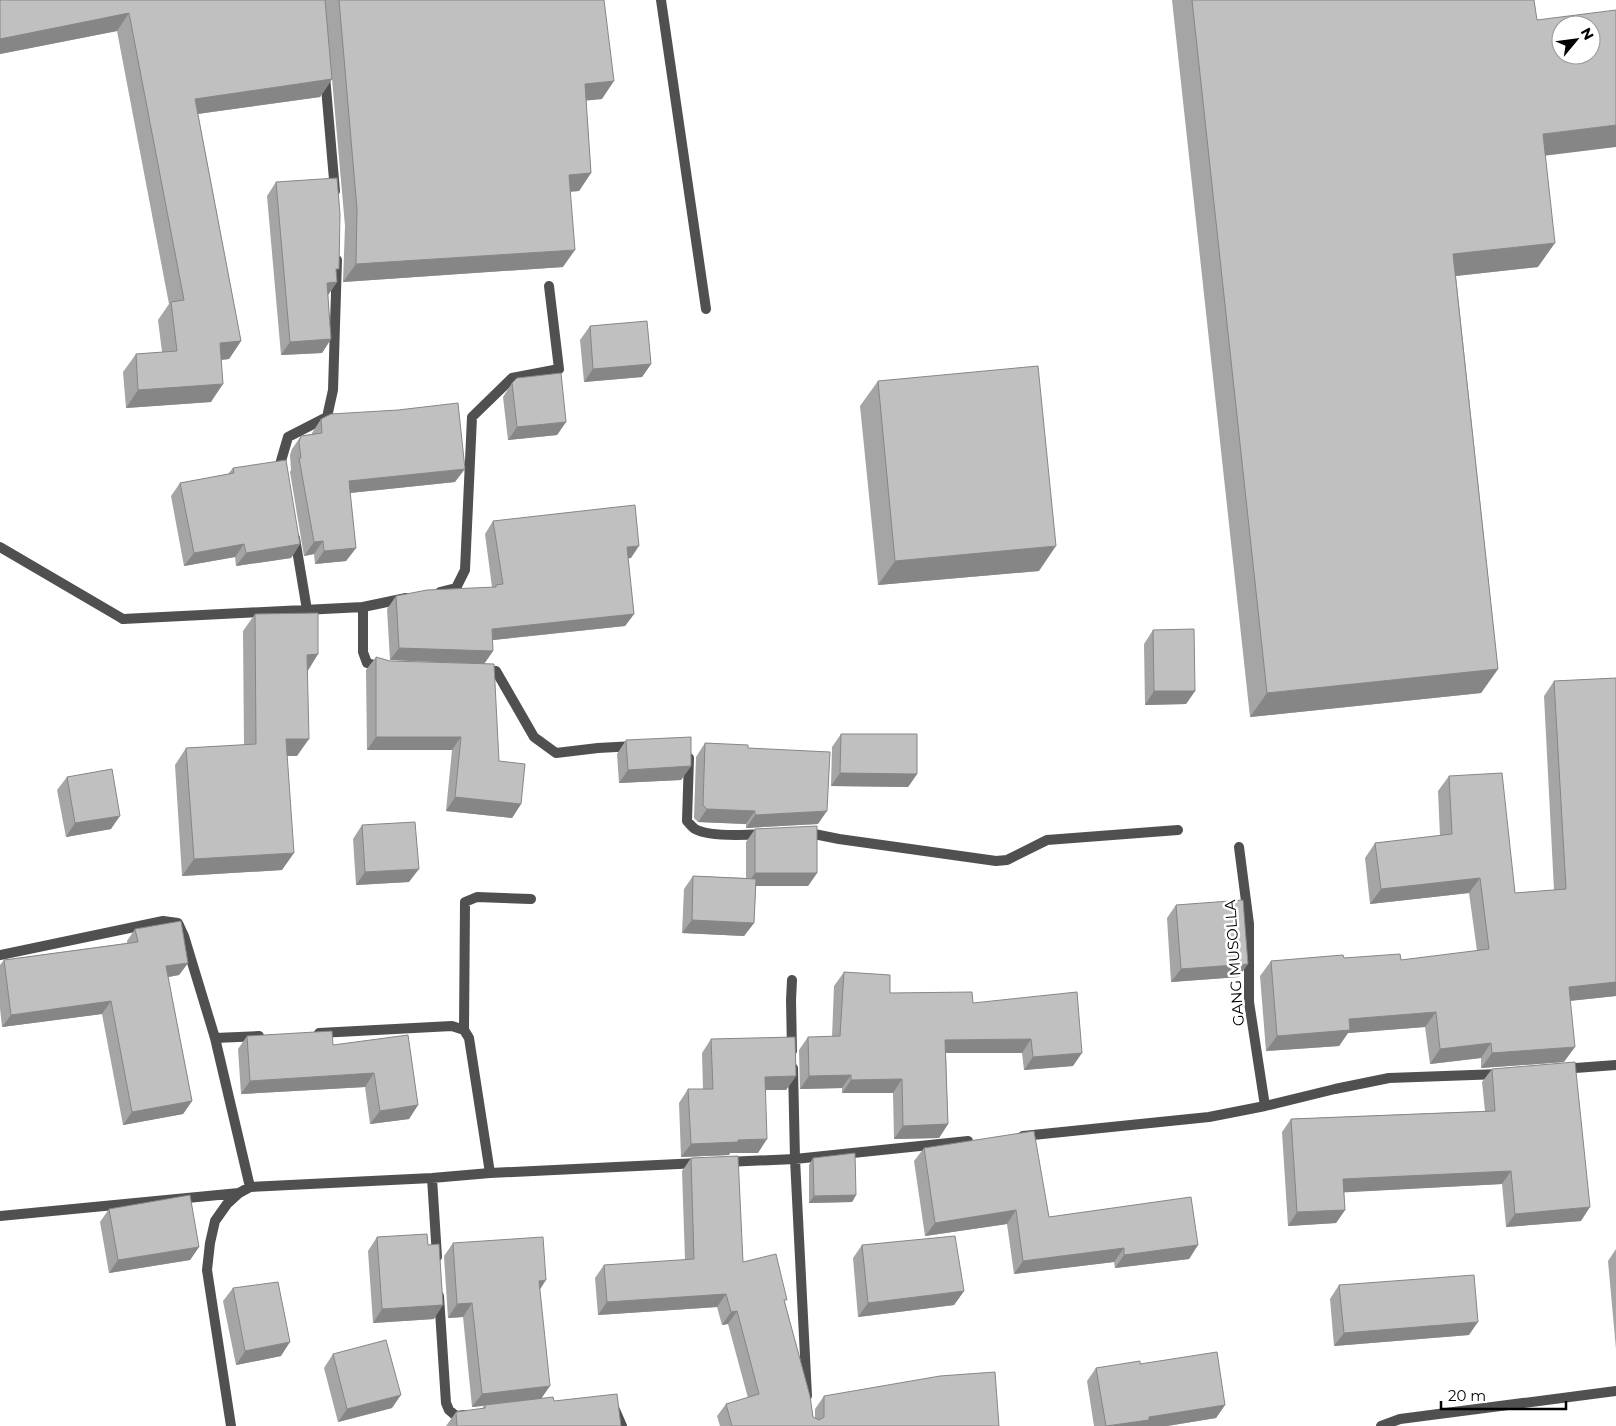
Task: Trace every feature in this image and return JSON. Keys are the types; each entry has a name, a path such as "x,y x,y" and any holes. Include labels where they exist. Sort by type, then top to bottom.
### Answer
{"street":[{"path":"661,0 706,309"},
{"path":"324,64 336,198"},
{"path":"286,489 281,461 288,437 327,417 334,390 338,245"},
{"path":"0,547 124,619 363,607 456,588 465,570 472,417 512,378 560,368 549,286"},
{"path":"292,526 307,610"},
{"path":"363,607 363,652 367,663 390,668"},
{"path":"468,670 496,671 534,737 556,753 644,745"},
{"path":"688,749 687,821 699,831 733,836 769,834"},
{"path":"795,832 804,832 839,840 996,861 1007,860 1047,840 1178,830"},
{"name":"GANG MUSOLLA","path":"1239,847 1248,924 1249,1002 1265,1106"},
{"path":"490,1173 469,1038 464,1030 465,902 477,897 532,899"},
{"path":"0,955 163,921 178,923 184,936 215,1038 250,1187"},
{"path":"792,980 790,1000 808,1406"},
{"path":"304,1034 452,1026 464,1030"},
{"path":"215,1038 264,1036"},
{"path":"1551,1070 1616,1064"},
{"path":"1012,1137 1209,1117 1389,1078 1514,1073"},
{"path":"231,1426 207,1270 215,1221 227,1204 239,1193 250,1187 432,1178 490,1173 796,1159 982,1140"},
{"path":"432,1178 437,1266"},
{"path":"0,1216 239,1193"},
{"path":"439,1286 446,1403 449,1410 456,1416 475,1414"},
{"path":"1381,1426 1400,1419 1616,1391"},
{"path":"609,1404 614,1408 622,1426"}],"building":[{"path":"0,0 325,0 332,79 195,99 241,341 220,343 223,384 138,390 136,354 177,351 171,302 184,300 129,13 0,39"},
{"path":"339,0 604,0 614,81 585,84 591,173 569,175 575,250 356,264 357,209"},
{"path":"1192,0 1534,0 1537,20 1551,18 1551,65 1601,65 1601,15 1576,15 1616,10 1616,125 1543,134 1555,243 1453,254 1498,669 1267,693"},
{"path":"337,178 340,214 339,269 336,269 337,282 327,283 331,339 290,342 276,182"},
{"path":"647,321 651,364 593,369 590,326"},
{"path":"1038,366 1056,546 895,561 878,381"},
{"path":"561,373 566,422 517,427 512,383 517,378"},
{"path":"458,403 465,469 349,481 356,548 324,551 323,541 314,542 299,458 301,458 299,442 301,436 322,433 321,419 331,414 398,410"},
{"path":"286,460 300,544 246,553 244,544 194,553 180,483 234,473 233,468"},
{"path":"635,505 639,546 627,547 634,614 492,629 493,651 399,648 396,596 427,590 496,587 496,585 503,584 493,521"},
{"path":"318,613 318,654 307,655 309,739 286,739 294,853 194,859 186,748 256,744 255,614"},
{"path":"1194,629 1195,691 1154,691 1153,630"},
{"path":"376,657 390,661 494,664 499,761 525,764 521,804 455,797 461,737 376,737"},
{"path":"1616,678 1616,982 1569,987 1575,1047 1492,1053 1491,1043 1440,1049 1436,1012 1349,1019 1350,1030 1277,1036 1271,961 1343,955 1344,958 1400,954 1401,960 1489,949 1480,878 1381,889 1375,843 1452,834 1449,776 1502,773 1515,893 1566,889 1554,681"},
{"path":"841,734 917,734 917,774 840,773"},
{"path":"691,737 691,766 628,770 626,740"},
{"path":"705,743 748,745 748,748 830,752 827,811 755,815 755,811 707,809 703,805"},
{"path":"112,769 120,816 75,823 67,777"},
{"path":"415,822 419,869 365,872 362,825"},
{"path":"817,826 817,873 755,873 755,829"},
{"path":"693,876 756,879 754,923 692,920"},
{"path":"1243,900 1248,964 1181,969 1176,905"},
{"path":"181,921 188,963 166,966 192,1101 132,1112 111,1001 11,1015 4,960 138,942 135,929"},
{"path":"844,972 890,975 890,993 972,992 973,1003 1077,992 1082,1053 1033,1057 1031,1039 945,1040 948,1124 903,1126 902,1079 851,1080 851,1075 809,1076 808,1037 840,1036"},
{"path":"332,1031 333,1045 408,1035 418,1105 380,1111 374,1073 250,1081 247,1036"},
{"path":"795,1037 796,1076 765,1077 767,1139 691,1144 688,1089 713,1089 711,1039"},
{"path":"1575,1062 1590,1207 1515,1214 1511,1171 1343,1179 1345,1210 1297,1212 1291,1119 1495,1111 1492,1069"},
{"path":"1034,1131 1049,1217 1191,1197 1198,1245 1124,1255 1124,1248 1023,1261 1016,1210 935,1223 924,1148"},
{"path":"855,1153 856,1195 814,1196 813,1158"},
{"path":"738,1156 743,1262 776,1254 787,1300 784,1300 810,1396 813,1417 819,1420 824,1417 824,1396 940,1376 995,1372 999,1426 732,1426 726,1404 759,1394 737,1311 731,1312 726,1294 607,1302 604,1265 694,1259 691,1158"},
{"path":"190,1195 199,1247 118,1260 109,1209"},
{"path":"427,1234 428,1245 439,1244 443,1305 382,1309 377,1237"},
{"path":"955,1236 964,1291 868,1303 862,1245"},
{"path":"543,1237 546,1280 539,1281 550,1386 482,1394 472,1303 457,1304 453,1243"},
{"path":"1474,1275 1478,1322 1344,1333 1339,1285"},
{"path":"278,1282 290,1342 245,1351 233,1288"},
{"path":"386,1340 401,1395 347,1409 333,1354"},
{"path":"1217,1352 1225,1405 1149,1417 1149,1420 1106,1426 1096,1368 1140,1361 1140,1364"},
{"path":"617,1394 621,1426 457,1426 456,1412 485,1408 485,1405 553,1397 554,1401"}]}
